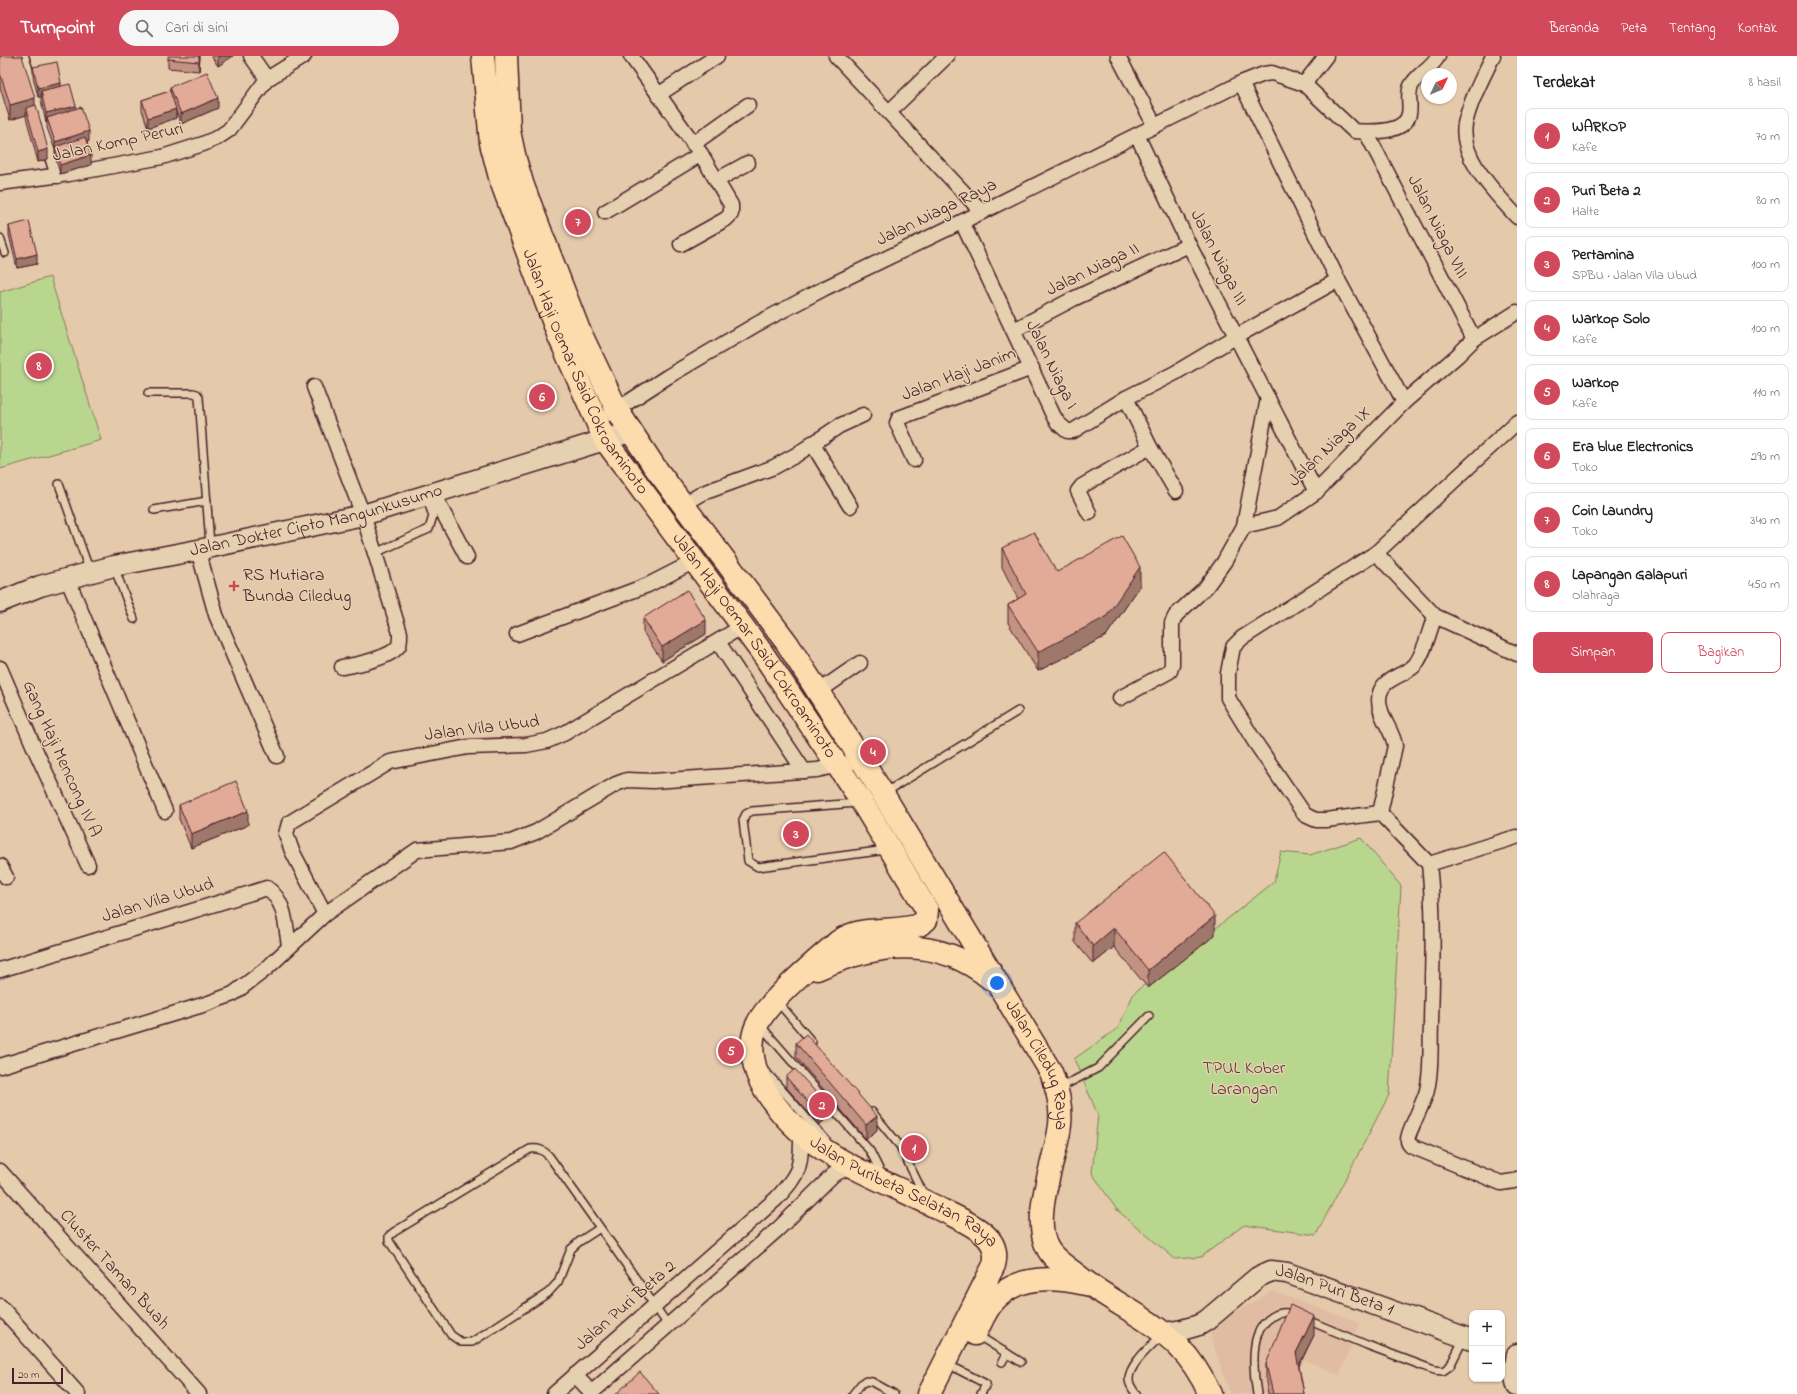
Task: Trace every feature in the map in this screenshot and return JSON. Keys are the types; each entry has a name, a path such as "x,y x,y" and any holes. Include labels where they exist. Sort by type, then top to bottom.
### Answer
{"main road":[{"name":"Jalan Haji Oemar Said Cokroaminoto","path":"483,56 491,143 501,181 558,334 605,440 763,654 836,765 872,798 904,849 924,906 927,917 921,924 914,927 867,930 848,935 839,941 776,999 755,1032"},
{"name":"Jalan Haji Oemar Said Cokroaminoto","path":"506,56 509,131 519,173 578,328 617,410 630,432 654,466 787,643 861,760 872,798"},
{"name":"Jalan Dokter Cipto Mangunkusumo","path":"0,602 40,586 114,566 204,549 363,515 630,432"},
{"name":"Jalan Ciledug Raya","path":"904,849 945,897 1051,1072 1059,1095 1060,1124 1041,1215 1042,1235 1052,1255 1088,1284 1164,1333 1190,1360 1210,1394"},
{"path":"801,976 841,958 858,953 880,948 913,947 931,949 958,958 982,972 1003,992"},
{"path":"755,1032 754,1062 760,1082 774,1103 802,1132"},
{"name":"Jalan Puribeta Selatan Raya","path":"802,1132 829,1154 981,1231 993,1246 996,1259 929,1394"},
{"name":"Jalan Puri Beta 1","path":"1164,1333 1199,1325 1231,1301 1247,1285 1258,1277 1271,1271 1287,1273 1468,1339"},
{"path":"944,1394 992,1303 1006,1290 1029,1280 1050,1278 1088,1284"},
{"path":"1505,1349 1517,1353 1514,1372 1517,1386"}],"street":[{"path":"21,56 58,176"},
{"path":"251,56 267,79"},
{"name":"Jalan Komp Peruri","path":"0,183 58,176 162,157 217,138 229,130 267,79 304,56"},
{"path":"631,56 697,149 731,205 731,214 726,219 681,244"},
{"path":"658,95 716,56"},
{"path":"836,56 982,212"},
{"path":"889,112 947,56"},
{"path":"1118,56 1155,126"},
{"path":"1326,56 1304,84 1354,131 1366,132 1391,130 1406,121 1409,114 1411,87 1438,56"},
{"path":"1493,56 1472,103 1465,124 1466,141 1474,164 1517,217"},
{"name":"Jalan Niaga Raya","path":"596,420 617,410 667,377 757,324 825,288 962,222 1240,83 1264,74 1272,73 1304,84"},
{"path":"1240,83 1338,280 1404,402"},
{"path":"605,212 697,149 748,105"},
{"name":"Jalan Niaga VIII","path":"1366,132 1474,339"},
{"name":"Jalan Niaga III","path":"1137,135 1189,245 1316,492"},
{"path":"717,180 748,163"},
{"name":"Jalan Niaga I","path":"962,222 1054,417 1067,431 1073,431 1126,398 1175,373 1237,336 1338,280"},
{"name":"Jalan Niaga II","path":"1014,330 1073,299 1189,245"},
{"name":"Jalan Niaga IX","path":"1244,526 1278,518 1316,492 1404,402 1474,339 1517,312"},
{"name":"Jalan Haji Janim","path":"914,460 897,423 899,418 1032,368"},
{"path":"314,387 363,515 400,633 399,645 391,653 342,668"},
{"path":"1126,398 1150,447 1176,491"},
{"path":"1120,698 1170,670 1172,664 1172,623 1176,615 1206,587 1224,562 1244,526 1268,398"},
{"path":"684,504 703,493 774,467 796,455 839,426 863,415"},
{"path":"1380,813 1326,820 1316,820 1305,815 1255,742 1228,698 1228,672 1233,647 1237,642 1376,553 1517,422"},
{"path":"812,443 850,506"},
{"path":"1089,513 1078,491 1082,486 1150,447"},
{"path":"430,495 467,557"},
{"path":"204,549 216,615 277,756"},
{"path":"1376,553 1434,616 1517,654"},
{"path":"517,634 648,585 695,561"},
{"path":"67,578 165,811"},
{"path":"1380,813 1395,746 1394,739 1380,712 1379,698 1384,685 1391,678 1413,666 1419,658 1434,616"},
{"name":"Jalan Vila Ubud","path":"325,914 292,851 286,834 289,823 390,762 468,747 526,745 547,741 565,733 743,626"},
{"path":"718,642 804,771"},
{"path":"818,692 860,663"},
{"name":"Gang Haji Mencong IV A","path":"0,668 88,865"},
{"path":"0,1066 101,1037 233,994 266,968 289,945 325,914 417,850 511,842 536,832 606,788 627,780 653,781 804,771 861,760"},
{"path":"1380,813 1429,864 1431,885 1432,986 1427,1090 1421,1108 1408,1135 1408,1141 1411,1146 1502,1182 1514,1181 1517,1179"},
{"path":"1429,864 1517,835"},
{"name":"Jalan Vila Ubud","path":"0,970 267,888 276,895 281,905 289,945"},
{"name":"Jalan Puri Beta 2","path":"554,1394 776,1199 789,1185 798,1171 801,1156 802,1132"},
{"name":"Cluster Taman Buah","path":"0,1172 199,1394"},
{"path":"575,1375 591,1393 794,1214 834,1174 867,1174"},
{"path":"776,1199 794,1214"},
{"path":"723,1246 740,1261"},
{"path":"0,1306 78,1394"}],"lane":[{"path":"0,238 5,254"},
{"path":"148,393 193,393 197,394 199,397 207,502 204,549"},
{"path":"59,484 90,572"},
{"path":"375,552 429,529 432,516 430,495"},
{"path":"154,510 207,502"},
{"path":"114,566 134,619"},
{"path":"904,849 758,867 748,861 743,820 746,814 752,811 872,798 1018,711"},
{"path":"776,999 817,1048"},
{"path":"1057,1089 1098,1068 1149,1016"},
{"path":"755,1032 761,1065 776,1085 826,1140 867,1174"},
{"path":"755,1032 870,1151 867,1174"},
{"path":"867,1107 900,1146 928,1203"},
{"path":"600,1228 580,1241 571,1249 558,1282 548,1293 472,1342 461,1342 450,1335 389,1241 389,1236 394,1232 530,1149 537,1148 543,1150 549,1156 600,1228 655,1306 668,1325"},
{"path":"1257,1394 1255,1382 1255,1347 1258,1335 1272,1316 1284,1312 1291,1313 1434,1370 1443,1371 1450,1366 1468,1339"},
{"path":"1136,1394 1129,1381 1130,1371 1147,1349 1164,1333"},
{"path":"975,1334 1021,1362"},
{"path":"1002,1362 1007,1353"},
{"path":"957,1369 986,1384 981,1394"},
{"path":"853,1394 861,1384 866,1381 872,1382 894,1394"}],"shaded area":[{"path":"1272,1291 1360,1323 1340,1375 1303,1359 1294,1379 1297,1394 1230,1394 1208,1329"}],"green space":[{"path":"50,277 101,440 0,469 0,292"},
{"name":"TPUL Kober Larangan","path":"1361,838 1401,886 1389,1095 1316,1235 1244,1225 1201,1257 1175,1259 1117,1210 1092,1173 1098,1115 1074,1059 1118,1028 1134,993 1274,882 1281,852 1310,855"}],"building":[{"path":"0,56 22,56 35,98 10,105 0,73"},
{"path":"168,56 199,56 199,62 168,59"},
{"path":"57,62 61,83 38,88 33,67"},
{"path":"207,72 218,98 181,114 170,87"},
{"path":"70,84 76,106 46,113 41,91"},
{"path":"170,91 176,109 148,118 142,100"},
{"path":"36,105 48,149 38,152 26,108"},
{"path":"81,107 89,131 55,142 47,118"},
{"path":"85,137 91,155 60,165 55,147"},
{"path":"29,221 37,254 17,259 9,226"},
{"path":"1034,532 1057,572 1122,536 1140,567 1106,617 1038,652 1008,605 1026,594 1002,548"},
{"path":"687,590 706,620 662,647 643,618"},
{"path":"236,781 248,811 191,834 179,805"},
{"path":"1164,852 1215,916 1148,970 1114,928 1093,946 1075,923"},
{"path":"806,1034 877,1116 866,1125 796,1043"},
{"path":"795,1069 829,1107 819,1115 786,1077"},
{"path":"1290,1305 1314,1316 1296,1353 1304,1394 1273,1394 1266,1364"},
{"path":"640,1372 659,1394 616,1394"}],"place":[{"name":"Coin Laundry","path":"578,222"},
{"name":"Lapangan Galapuri","path":"39,366"},
{"name":"Era blue Electronics","path":"542,397"},
{"name":"RS Mutiara Bunda Ciledug","path":"234,586"},
{"name":"Warkop Solo","path":"873,752"},
{"name":"Pertamina","path":"796,834"},
{"name":"Warkop","path":"731,1051"},
{"name":"Puri Beta 2","path":"822,1105"},
{"name":"WARKOP","path":"914,1148"}]}
